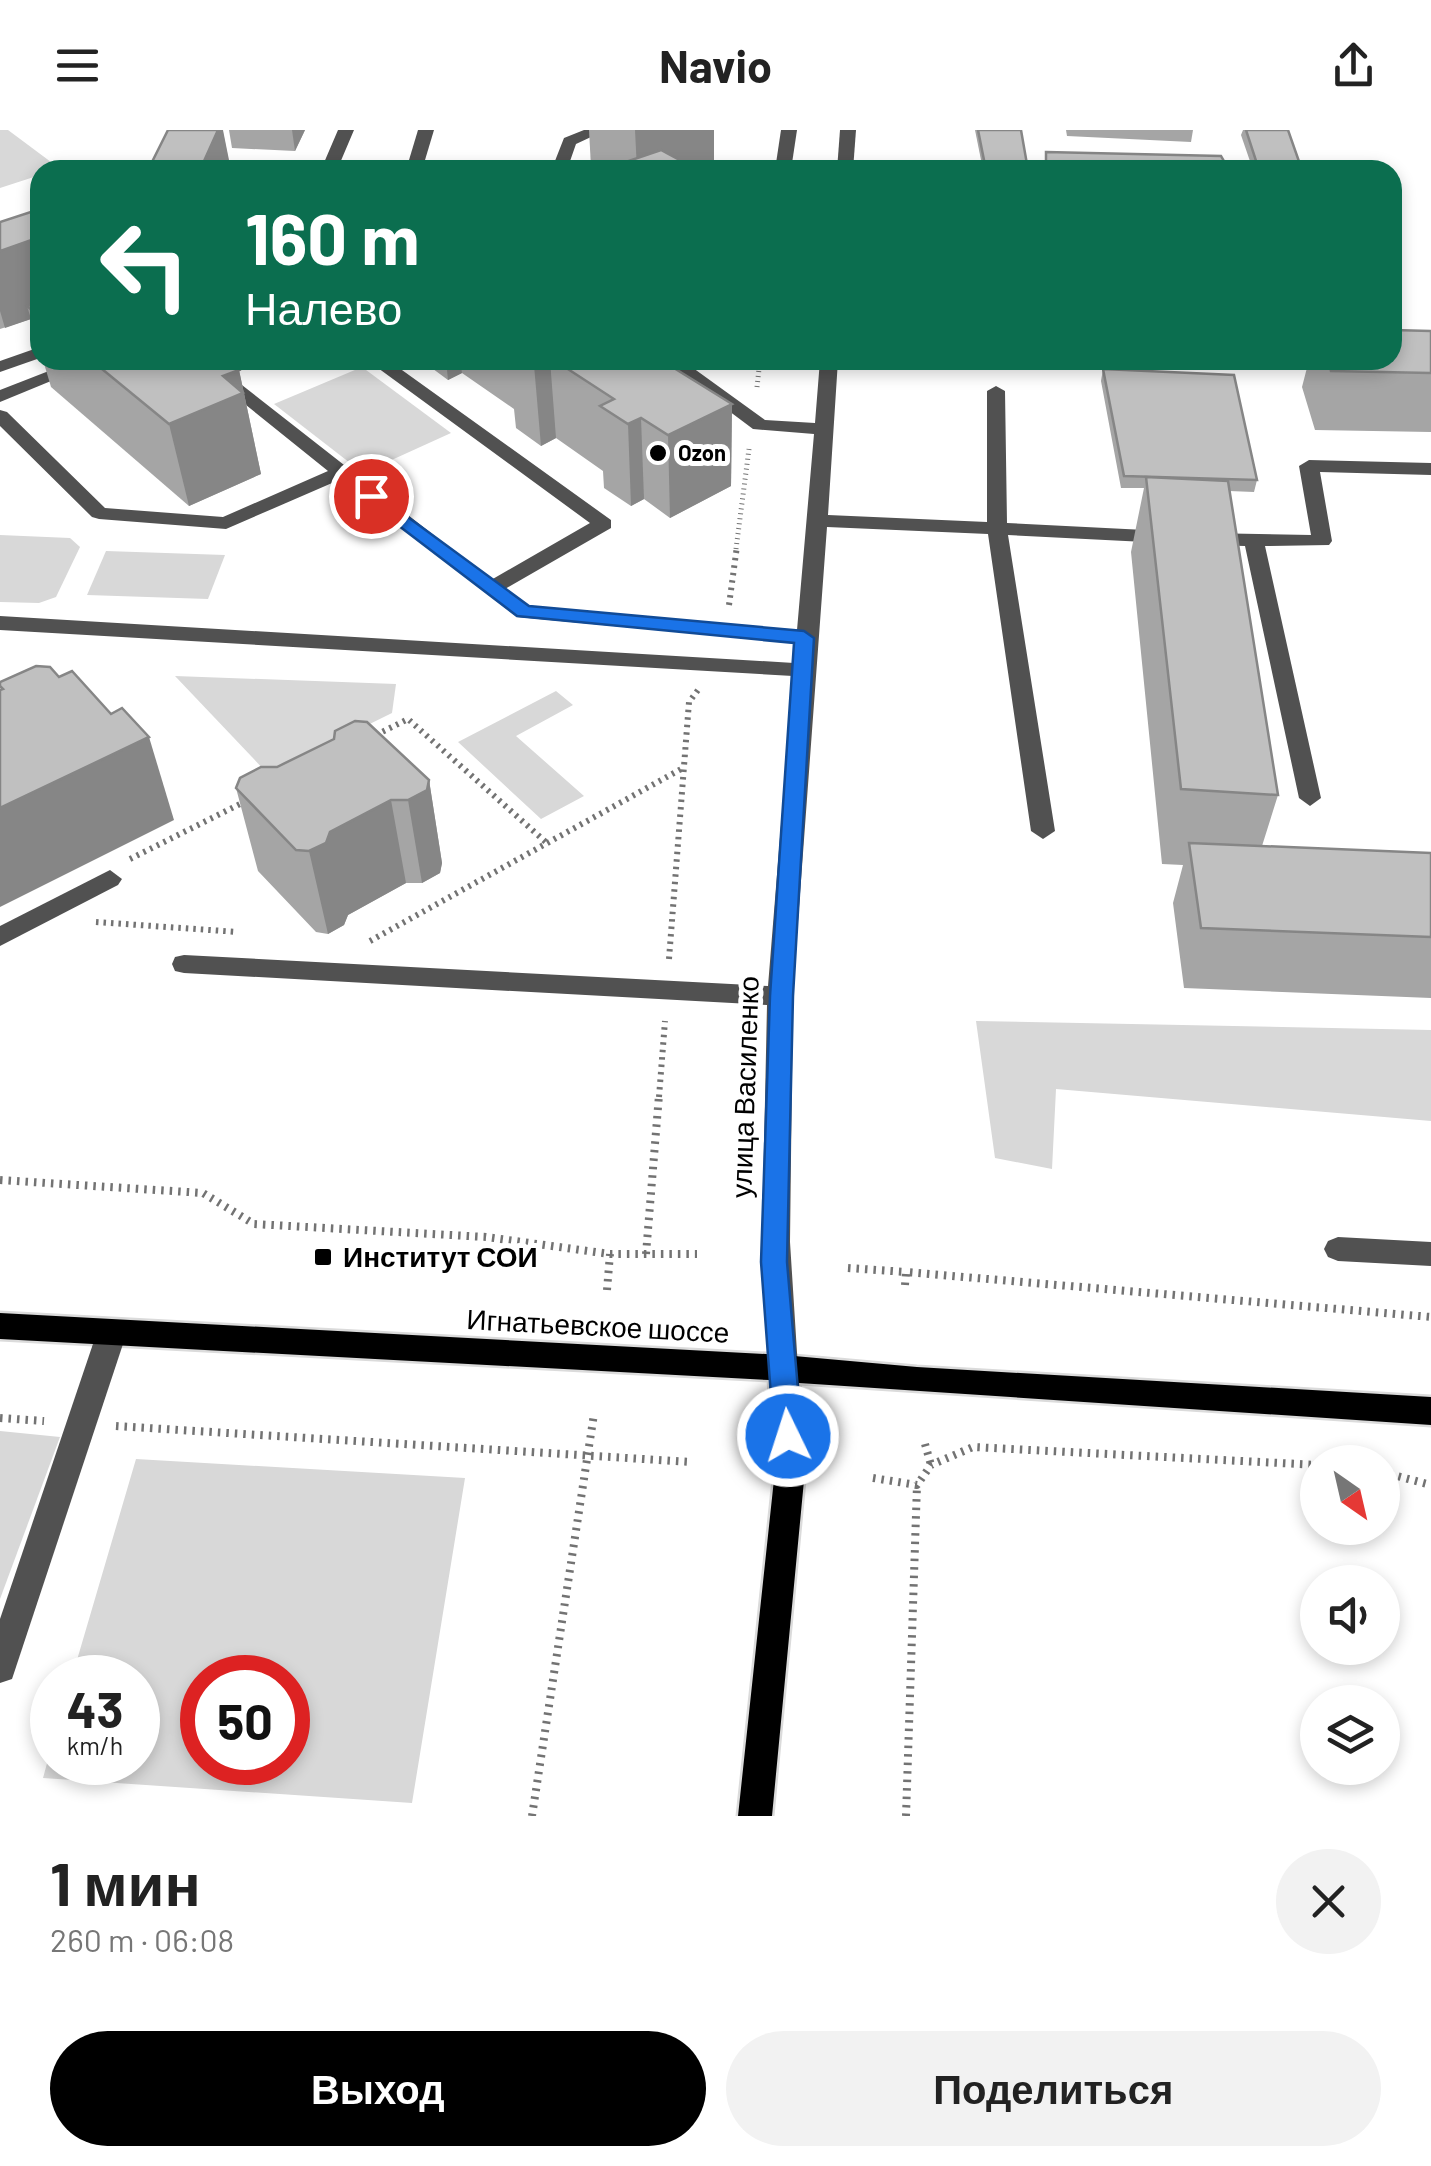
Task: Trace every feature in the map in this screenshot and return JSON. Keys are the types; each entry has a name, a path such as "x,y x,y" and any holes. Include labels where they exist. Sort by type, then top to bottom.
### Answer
{"main road":[{"name":"Игнатьевское шоссе","path":"0,1326 111,1335 783,1368 918,1380 1431,1411"},
{"name":"улица Василенко","path":"755,1816 790,1470 783,1368"}],"street":[{"path":"333,160 346,130"},
{"path":"417,160 426,130"},
{"path":"566,160 569,142 598,130"},
{"path":"781,160 789,130"},
{"path":"845,160 848,130"},
{"path":"180,160 187,147"},
{"path":"0,366 30,356"},
{"path":"0,396 68,370"},
{"path":"212,370 490,590 524,612 804,638"},
{"path":"390,370 604,524 490,590"},
{"path":"684,370 760,425 825,429"},
{"name":"улица Василенко","path":"783,1368 774,1262 782,996 804,638 828,370"},
{"path":"996,391 997,531 1043,830"},
{"path":"0,416 99,513 226,523 341,472"},
{"path":"815,520 997,531 1322,541 1309,466 1431,470"},
{"path":"1254,541 1310,798"},
{"path":"0,624 802,670"},
{"path":"0,937 117,871"},
{"path":"184,964 782,996"},
{"path":"1338,1249 1431,1254"},
{"path":"0,1667 111,1335"}],"path":[{"path":"726,630 759,370"},
{"path":"646,1254 689,702 717,664"},
{"path":"372,737 408,718 548,844"},
{"path":"352,940 372,941 684,768"},
{"path":"117,871 248,800"},
{"path":"36,918 253,933"},
{"path":"0,1180 203,1192 254,1224 486,1237 610,1254 696,1254"},
{"path":"607,1290 610,1254"},
{"path":"848,1268 1431,1317"},
{"path":"905,1285 906,1272"},
{"path":"532,1816 594,1414"},
{"path":"0,1418 691,1462"},
{"path":"925,1444 931,1465"},
{"path":"906,1816 917,1485 931,1465 973,1447 1300,1464"},
{"path":"1400,1477 1431,1485"},
{"path":"873,1478 917,1485"}],"shaded area":[{"path":"0,130 8,130 48,160 30,160 30,178 0,188"},
{"path":"355,370 366,370 451,433 363,473 274,404"},
{"path":"0,535 70,538 80,547 56,597 39,603 0,602"},
{"path":"106,551 225,555 208,599 87,595"},
{"path":"175,676 396,684 392,713 268,774"},
{"path":"556,691 573,705 516,736 584,796 541,819 458,742"},
{"path":"976,1021 1431,1030 1431,1121 1056,1089 1052,1169 995,1158"},
{"path":"0,1431 60,1437 0,1599"},
{"path":"136,1459 465,1478 412,1803 146,1785 160,1785 160,1655 78,1655"}],"building":[{"path":"168,130 218,130 204,160 153,160"},
{"path":"978,130 1021,130 1026,160 984,160"},
{"path":"1246,130 1288,130 1298,160 1256,160"},
{"path":"661,150 680,160 632,160"},
{"path":"1046,152 1221,156 1223,160 1046,160"},
{"path":"30,212 30,240 0,251 0,222"},
{"path":"1402,330 1431,331 1431,373 1331,371 1402,370"},
{"path":"103,370 239,370 223,376 243,393 169,424"},
{"path":"569,370 677,370 732,404 668,435 641,418 628,424 600,406 614,399"},
{"path":"1103,370 1234,375 1257,480 1124,476"},
{"path":"1146,477 1228,481 1278,795 1181,789"},
{"path":"36,666 50,667 59,677 72,671 111,714 122,708 149,737 0,808 0,682"},
{"path":"355,721 367,722 429,780 427,790 408,800 391,800 330,832 326,843 309,851 296,850 236,788 240,778 261,767 277,767 334,739 335,731"},
{"path":"1189,843 1431,853 1431,937 1201,928"}],"place":[{"name":"Ozon","path":"658,453"},
{"name":"Институт СОИ","path":"323,1257"}],"route":[{"path":"371,496 490,590 524,612 804,638 782,996 774,1262 788,1436"}]}
